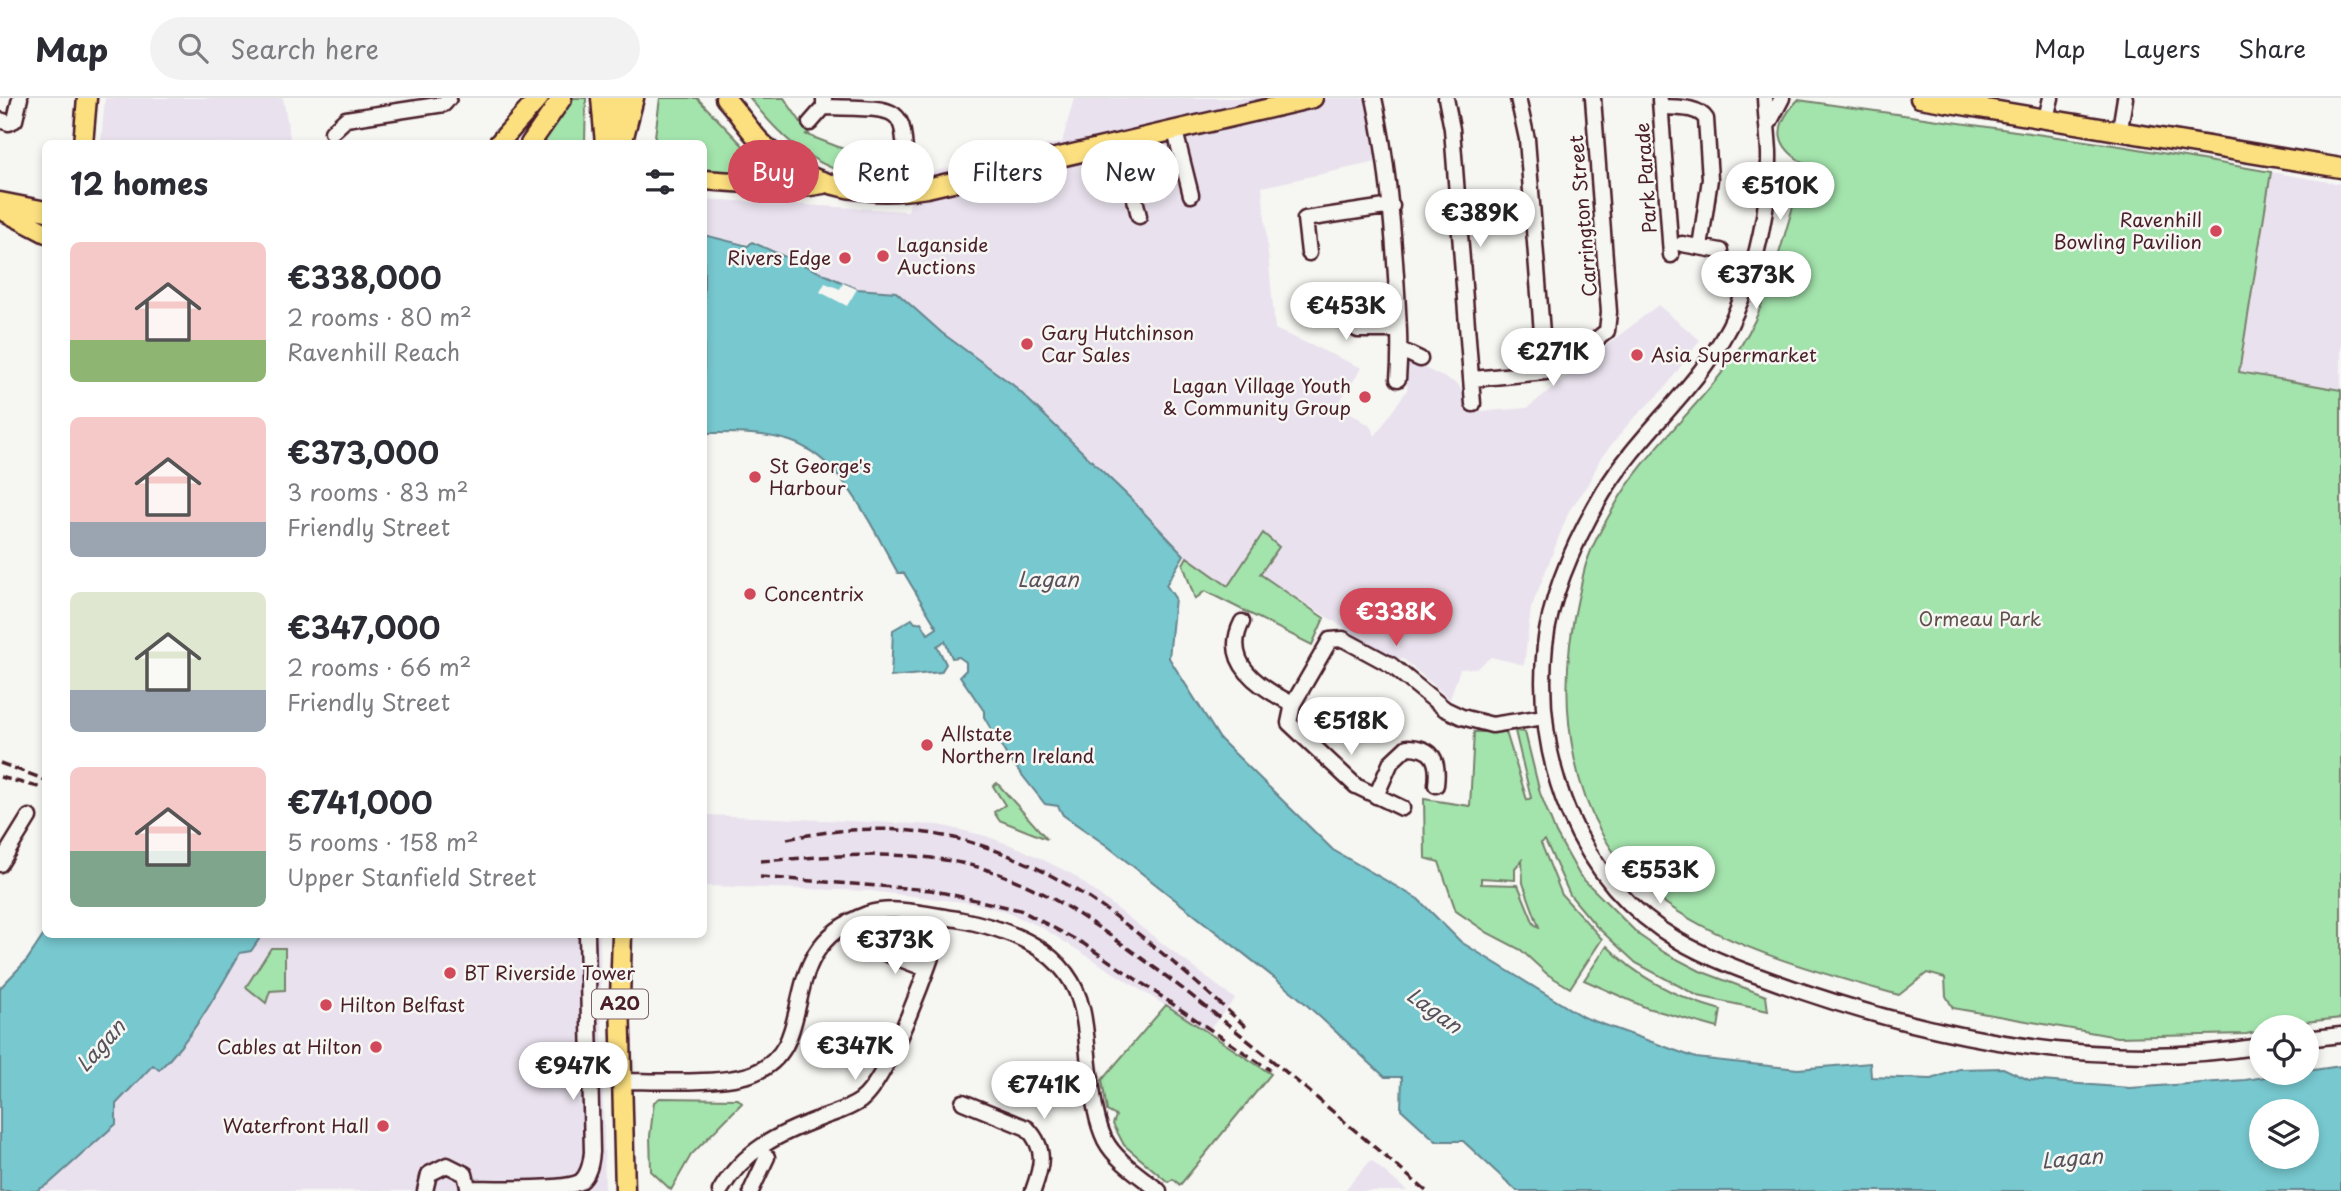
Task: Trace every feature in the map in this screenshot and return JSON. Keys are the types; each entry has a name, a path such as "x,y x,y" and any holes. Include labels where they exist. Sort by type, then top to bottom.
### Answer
{"main road":[{"path":"83,140 87,98"},
{"path":"502,140 539,98"},
{"path":"533,140 562,98"},
{"path":"601,98 606,140"},
{"path":"608,140 616,121 618,98"},
{"path":"623,140 634,98"},
{"path":"725,98 762,140"},
{"path":"1138,140 1278,102 1313,98"},
{"path":"1920,98 1977,102 2046,118 2341,168"},
{"path":"934,185 1081,153"},
{"path":"707,180 728,182"},
{"path":"819,182 823,184"},
{"path":"819,185 833,186"},
{"path":"26,206 42,200"},
{"path":"0,202 42,211"},
{"path":"0,209 42,234"},
{"name":"A20","path":"619,939 625,1191"}],"street":[{"path":"0,120 9,123 15,120 20,98"},
{"path":"332,132 346,119 405,104 444,104 449,98"},
{"path":"1374,98 1385,147 1392,206 1401,350 1398,379"},
{"path":"1446,98 1452,130 1473,404"},
{"path":"1473,379 1545,372 1527,139 1518,98"},
{"name":"Carrington Street","path":"1545,372 1578,354 1607,331 1609,312 1593,98"},
{"path":"1765,98 1767,191 1758,247 1745,289 1730,325 1704,369 1618,469 1573,550 1546,641 1544,717 1551,764 1575,829 1596,863 1619,892 1649,920 1677,940 1713,958 1796,990 1865,1011 2009,1042 2116,1054 2206,1053 2249,1048"},
{"path":"1767,128 1782,98"},
{"path":"2046,118 2051,98"},
{"path":"2120,129 2125,98"},
{"path":"810,123 824,102 884,108 896,114 903,123 904,140"},
{"path":"1660,102 1702,113 1706,120 1710,179 1700,247"},
{"name":"Park Parade","path":"1660,102 1671,256"},
{"path":"1175,131 1191,195"},
{"path":"1136,203 1139,216"},
{"path":"1309,253 1305,219 1392,206"},
{"path":"1682,244 1721,251"},
{"path":"1308,297 1358,330 1399,330"},
{"path":"1401,350 1420,359"},
{"path":"1242,622 1233,639 1236,654 1259,687 1293,704"},
{"path":"1402,807 1356,786 1293,727 1289,718 1293,704 1331,640 1343,639 1391,665 1445,709 1462,718 1492,724 1544,717"},
{"path":"1376,796 1391,762 1407,747 1420,747 1433,755 1438,764 1436,785"},
{"path":"0,864 29,817"},
{"path":"621,1081 732,1078 757,1072 777,1056 788,1040 811,958 829,936 840,927 873,912 890,910 944,917 997,929 1023,939 1054,959 1066,972 1082,1009 1091,1077 1105,1140 1112,1150 1159,1191"},
{"path":"720,1191 740,1163 760,1145 776,1135 858,1103 881,1076 926,969 944,917"},
{"path":"425,1191 429,1174 447,1165 465,1174 469,1190 562,1188 579,1182 588,1171 592,1152 587,938"},
{"path":"877,950 926,969"},
{"path":"2319,1038 2341,1035"},
{"path":"850,1040 891,1055"},
{"path":"1057,1081 1091,1077"},
{"path":"963,1102 1027,1128 1034,1136 1042,1150 1042,1167 1033,1191"},
{"path":"751,1191 767,1157"}],"shaded area":[{"path":"105,98 283,98 290,140 101,140"},
{"path":"1074,98 1367,98 1381,161 1262,187 1275,329 1362,368 1338,404 1370,426 1375,436 1407,390 1407,360 1458,384 1473,412 1527,408 1658,305 1700,340 1665,388 1630,422 1600,459 1589,484 1569,511 1531,609 1524,665 1491,657 1477,668 1460,669 1450,699 1403,659 1392,658 1259,574 1263,534 1228,587 1184,555 1130,498 1013,385 942,333 896,292 857,289 752,240 746,244 707,236 707,199 728,200 728,203 908,211 910,203 934,203 934,171 948,168 948,203 1067,203 1067,140 1063,140"},
{"path":"2271,172 2341,184 2341,390 2239,373"},
{"path":"707,808 708,815 939,825 986,836 1019,848 1072,874 1235,999 1207,1032 1041,927 1003,911 971,903 870,891 707,886"},
{"path":"260,938 600,938 605,1191 36,1191 50,1183 116,1124 116,1104 153,1065 159,1070 177,1052 200,1023 240,953 251,951"},
{"path":"1371,1160 1407,1191 1344,1191"}],"green space":[{"path":"573,98 586,98 585,140 544,140"},
{"path":"660,98 697,98 738,140 728,140 728,174 718,175 707,171 707,140 655,140"},
{"path":"750,98 784,98 809,134 805,134 833,145 833,168 819,162 819,140 789,140"},
{"name":"Ormeau Park","path":"1798,100 2127,147 2271,172 2239,372 2341,390 2341,1018 2319,1020 2319,1015 2249,1015 2249,1033 2246,1034 2117,1037 1953,1008 1946,996 1945,978 1927,973 1899,995 1771,956 1708,929 1653,894 1624,865 1601,832 1585,796 1574,758 1569,718 1571,637 1585,566 1600,531 1630,482 1724,370 1755,320 1767,291 1805,164 1788,150 1780,135 1784,119"},
{"path":"1263,533 1279,547 1260,574 1324,618 1312,645 1205,591 1195,599 1183,564 1187,557 1228,586"},
{"path":"1515,731 1525,732 1540,793 1556,833 1580,876 1639,935 1665,953 1700,971 1766,996 1768,1011 1698,996 1636,963 1596,926 1570,895 1545,840 1541,843 1562,895 1602,939 1570,988 1547,974 1521,950 1488,933 1456,911 1439,862 1425,858 1424,799 1470,806 1474,732 1506,732 1527,800 1531,798","holes":["1522,860 1523,883 1539,927 1534,924 1518,885 1481,884 1481,878 1515,880 1515,868"]},
{"path":"997,783 1047,839 999,820 994,812 1005,805 993,786"},
{"path":"1607,946 1632,968 1659,986 1721,1010 1718,1028 1647,1008 1584,980"},
{"path":"271,948 285,948 285,990 270,991 266,1003 246,987"},
{"path":"1166,1005 1271,1074 1180,1185 1173,1179 1168,1182 1124,1145 1113,1124 1116,1116 1107,1111 1102,1080"},
{"path":"660,1098 738,1099 742,1103 691,1155 671,1190 651,1171 650,1136 654,1102"}],"water":[{"name":"Lagan","path":"707,236 748,246 752,242 857,289 896,292 942,333 1013,385 1130,498 1184,555 1166,585 1175,598 1169,658 1220,739 1333,850 1418,899 1461,942 1583,1017 1696,1058 1798,1069 1870,1063 1871,1077 1932,1079 1959,1069 2003,1068 2029,1080 2130,1088 2249,1079 2249,1085 2319,1085 2319,1069 2341,1066 2341,1191 1517,1191 1463,1141 1436,1141 1401,1109 1402,1077 1385,1077 1296,995 1106,845 1063,815 1058,806 1045,804 1007,756 984,717 984,711 960,676 966,670 966,662 959,657 952,658 945,641 937,646 946,664 941,672 891,677 893,630 912,619 915,623 921,622 928,634 937,628 904,573 898,573 867,516 841,479 809,450 790,441 769,436 707,433"},
{"name":"Lagan","path":"42,938 260,938 251,951 240,953 204,1014 172,1057 159,1070 153,1065 116,1104 116,1124 50,1183 36,1191 0,1191 0,988 27,960"}],"pier":[{"path":"825,283 840,289 843,283 857,289 847,306 820,292"}],"railway":[{"path":"0,763 42,779"},
{"path":"0,777 42,788"},
{"path":"787,839 859,830 924,833 984,846 1040,870 1093,901 1144,938 1246,1027"},
{"path":"760,861 861,855 912,856 988,870 1038,891 1107,933 1221,1019 1426,1191"},
{"path":"760,877 931,890 1020,910 1084,944 1270,1070"}],"place":[{"name":"Ravenhill Bowling Pavilion","path":"2216,231"},
{"name":"Laganside Auctions","path":"883,256"},
{"name":"Rivers Edge","path":"845,258"},
{"name":"Gary Hutchinson Car Sales","path":"1027,344"},
{"name":"Asia Supermarket","path":"1637,355"},
{"name":"Lagan Village Youth & Community Group","path":"1365,397"},
{"name":"St George's Harbour","path":"755,477"},
{"name":"Concentrix","path":"750,594"},
{"name":"Allstate Northern Ireland","path":"927,745"},
{"name":"BT Riverside Tower","path":"450,973"},
{"name":"Hilton Belfast","path":"326,1005"},
{"name":"Cables at Hilton","path":"376,1047"},
{"name":"Waterfront Hall","path":"383,1126"}]}
